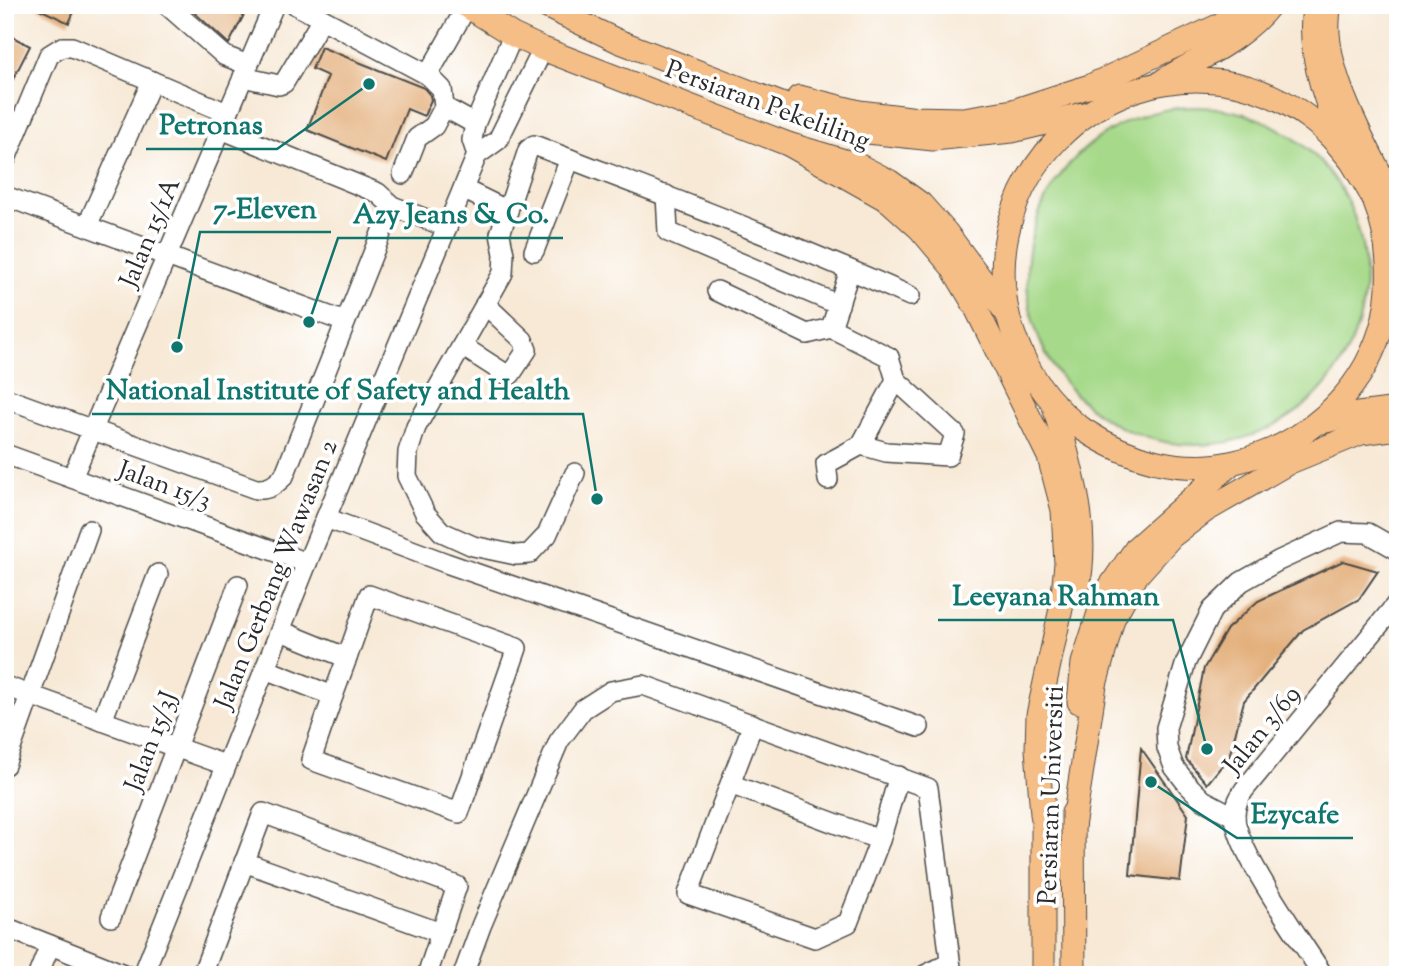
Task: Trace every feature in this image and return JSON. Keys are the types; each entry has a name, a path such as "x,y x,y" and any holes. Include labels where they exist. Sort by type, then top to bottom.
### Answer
{"main road":[{"name":"Persiaran Pekeliling","path":"543,5 618,41 858,131 933,139 1013,131 1087,113"},
{"path":"728,82 859,112 910,118 963,119 1013,111 1090,86 1220,25 1245,5"},
{"path":"1158,83 1235,37 1270,5"},
{"path":"1315,5 1314,45 1319,75 1352,162 1374,200 1392,250 1381,328 1371,355 1357,380 1339,403 1318,423 1292,441 1263,455 1199,467 1166,464 1135,456 1104,443 1077,425 1037,383 1024,361 1007,314 1003,275 1006,237 1017,200 1034,167 1058,137 1087,113 1121,94 1158,83 1190,80 1221,82 1262,93 1308,117 1332,138 1352,162"},
{"path":"1330,5 1330,50 1339,88 1398,208"},
{"name":"Persiaran Pekeliling","path":"466,6 513,35 543,49 788,144 858,165 889,181 921,204 958,247 1007,314"},
{"path":"788,144 889,201 920,229 952,267 974,304 1049,457 1063,510 1066,563 1062,604 1038,715 1037,749 1042,814"},
{"name":"Persiaran Universiti","path":"1043,975 1042,814 1054,697 1080,577 1083,540 1080,505 1053,402"},
{"path":"1318,423 1350,415 1398,410"},
{"path":"1073,827 1095,685 1113,619 1137,575 1172,536 1205,511 1279,468 1361,433 1398,428"},
{"name":"Persiaran Universiti","path":"1074,975 1074,745 1083,663 1105,594 1137,547 1231,463"}],"street":[{"path":"167,5 225,56 246,71 279,85 284,83 322,19"},
{"name":"Jalan 15/1A","path":"72,478 274,5"},
{"path":"296,5 428,75 442,89 444,107 435,126 417,138 403,174"},
{"path":"428,75 466,6"},
{"name":"Jalan Gerbang Wawasan 2","path":"477,155 472,140 475,124 513,35"},
{"path":"5,161 49,55 62,47 72,47 152,81 224,122 378,193 392,206 447,227"},
{"name":"Jalan Gerbang Wawasan 2","path":"143,975 307,563 477,155 498,140 543,49"},
{"path":"87,226 152,81"},
{"path":"444,107 475,124"},
{"path":"575,473 547,535 529,554 516,555 473,546 442,532 425,513 407,476 408,452 416,427 503,273 504,254 500,234 528,150 534,145 666,195 910,296"},
{"path":"534,251 570,159"},
{"path":"463,189 508,211"},
{"path":"666,195 668,232 839,305"},
{"path":"5,196 345,322"},
{"path":"5,398 257,489 275,485 284,476 392,206"},
{"path":"831,328 850,270"},
{"path":"717,291 807,334 831,328 889,357 896,380 955,434 948,456 886,452 861,445"},
{"path":"462,346 504,373 511,374 527,350 523,340 485,304"},
{"path":"828,480 826,464 861,445 896,380"},
{"name":"Jalan 15/3","path":"5,454 307,563"},
{"path":"326,518 446,563 919,727"},
{"path":"5,765 89,530"},
{"path":"1235,817 1203,800 1188,785 1174,767 1167,748 1166,729 1186,662 1212,610 1241,582 1278,561 1341,532 1368,533 1398,550"},
{"path":"446,563 457,539"},
{"path":"102,721 158,574"},
{"name":"Jalan 15/3J","path":"111,917 238,585"},
{"path":"369,595 517,648 459,813 311,760 347,658 369,595"},
{"name":"Jalan 3/69","path":"1323,975 1244,851 1235,817 1237,802 1398,602"},
{"path":"281,631 347,658"},
{"path":"265,669 333,696"},
{"path":"463,975 559,741 583,709 611,691 643,685 929,788 951,969 925,975"},
{"path":"5,687 225,765"},
{"path":"752,724 688,894 815,938 848,923 880,840 899,776"},
{"path":"730,784 880,840"},
{"path":"202,975 263,813 457,886 427,975"},
{"path":"244,862 441,933"},
{"path":"5,927 126,975"},
{"path":"38,975 50,945"}],"green space":[{"path":"1196,107 1229,110 1261,120 1290,135 1316,156 1337,182 1352,211 1362,243 1365,276 1362,309 1352,341 1337,370 1316,396 1290,417 1261,432 1229,442 1196,445 1163,442 1131,432 1102,417 1076,396 1055,370 1040,341 1030,309 1027,276 1030,243 1040,211 1055,182 1076,156 1102,135 1131,120 1163,110"}],"building":[{"path":"31,5 77,5 69,23"},
{"path":"186,5 249,5 229,44"},
{"path":"5,33 30,46 5,95"},
{"path":"321,47 424,88 430,95 431,100 424,116 407,109 386,162 307,130 328,76 312,69"},
{"path":"1343,561 1378,571 1359,599 1303,630 1244,701 1229,757 1207,784 1186,759 1204,668 1227,629 1258,601"},
{"path":"1141,748 1188,815 1180,881 1130,875"}],"place":[{"name":"Petronas","path":"369,84"},
{"name":"Azy Jeans & Co.","path":"309,322"},
{"name":"7-Eleven","path":"177,347"},
{"name":"National Institute of Safety and Health","path":"597,499"},
{"name":"Leeyana Rahman","path":"1207,749"},
{"name":"Ezycafe","path":"1151,782"}]}
